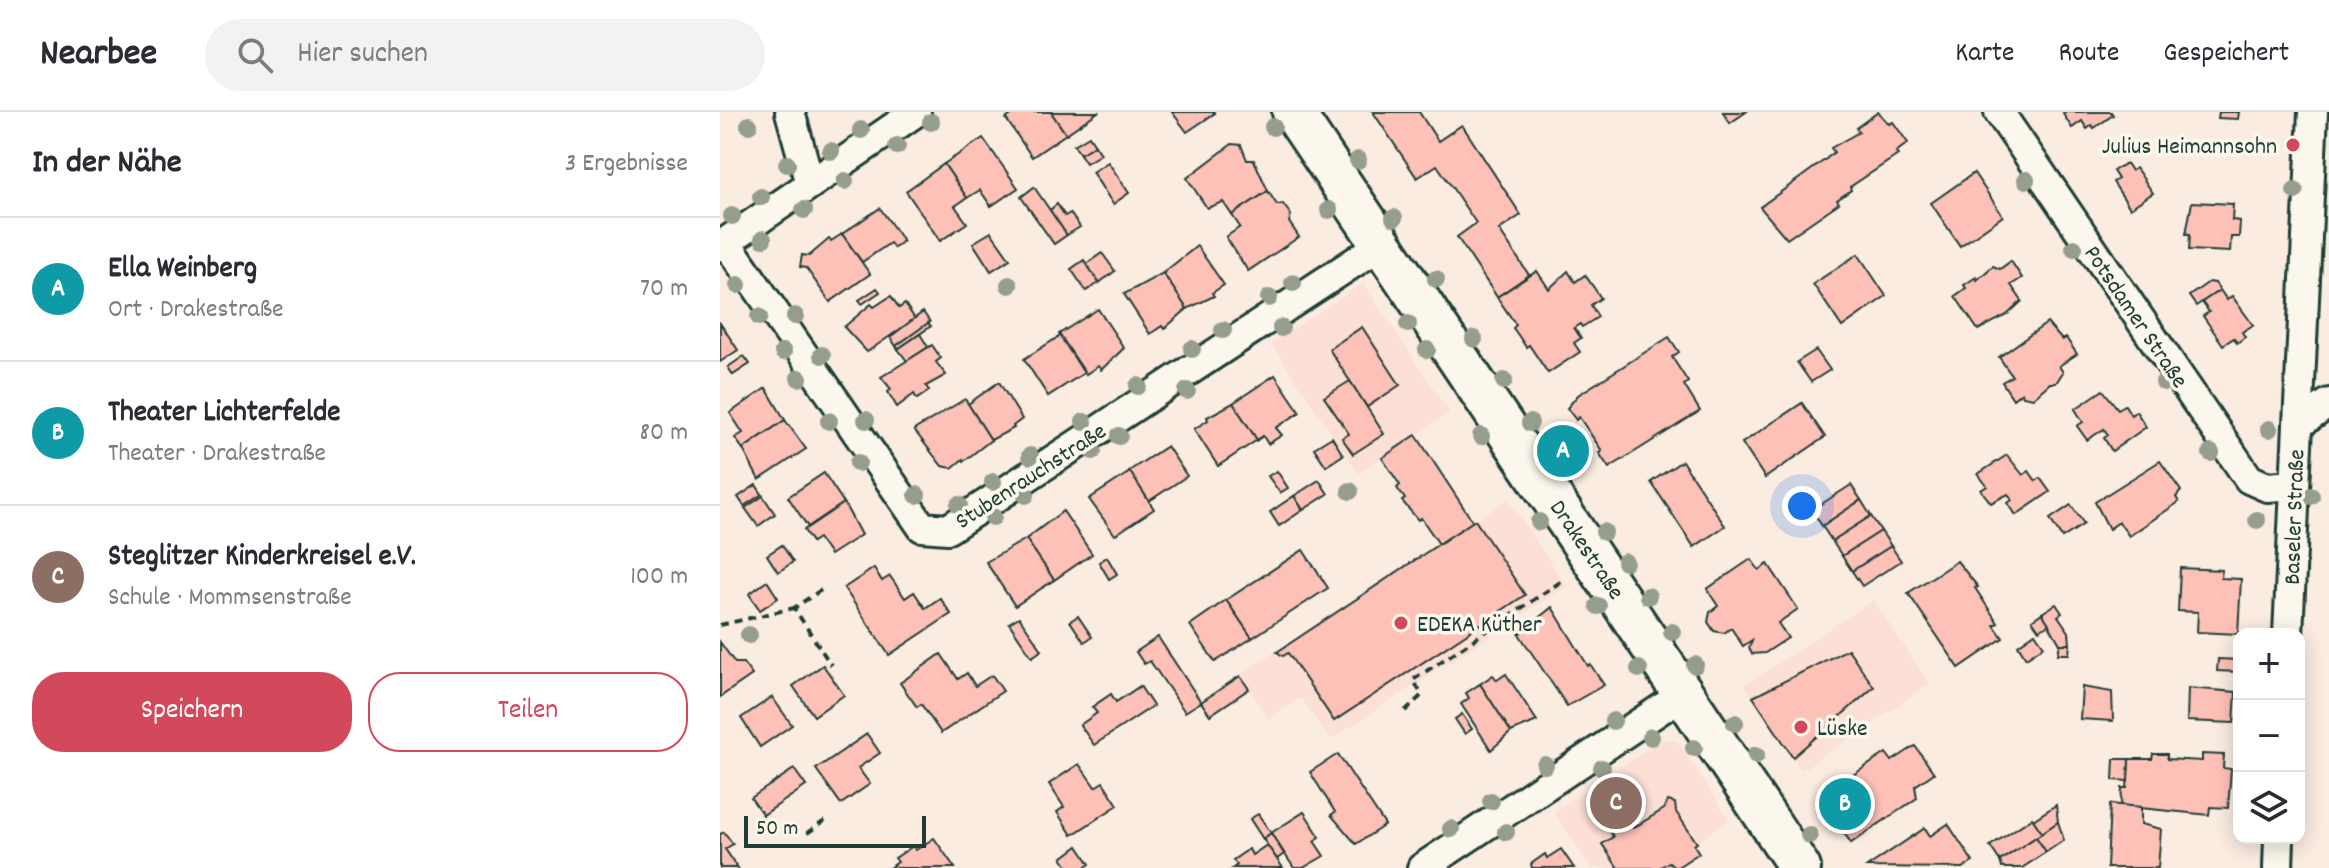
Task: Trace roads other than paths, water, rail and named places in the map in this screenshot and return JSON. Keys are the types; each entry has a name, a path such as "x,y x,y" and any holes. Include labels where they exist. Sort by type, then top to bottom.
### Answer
{"main road":[{"name":"Drakestraße","path":"1293,112 1800,868"}],"street":[{"path":"790,112 810,184"},
{"path":"723,244 916,112"},
{"name":"Potsdamer Straße","path":"1999,112 2249,479 2267,487 2295,485"},
{"name":"Baseler Straße","path":"2288,628 2313,112"},
{"name":"Stubenrauchstraße","path":"723,244 922,527 948,529 1382,244"},
{"path":"2298,425 2329,403"},
{"path":"1422,868 1685,693"},
{"path":"2278,868 2279,844"}],"place":[{"name":"Julius Heimannsohn","path":"2293,145"},
{"name":"Ella Weinberg","path":"1563,451"},
{"name":"EDEKA Küther","path":"1401,623"},
{"name":"Lüske","path":"1801,727"},
{"name":"Steglitzer Kinderkreisel e.V.","path":"1616,803"},
{"name":"Theater Lichterfelde","path":"1845,804"}]}
